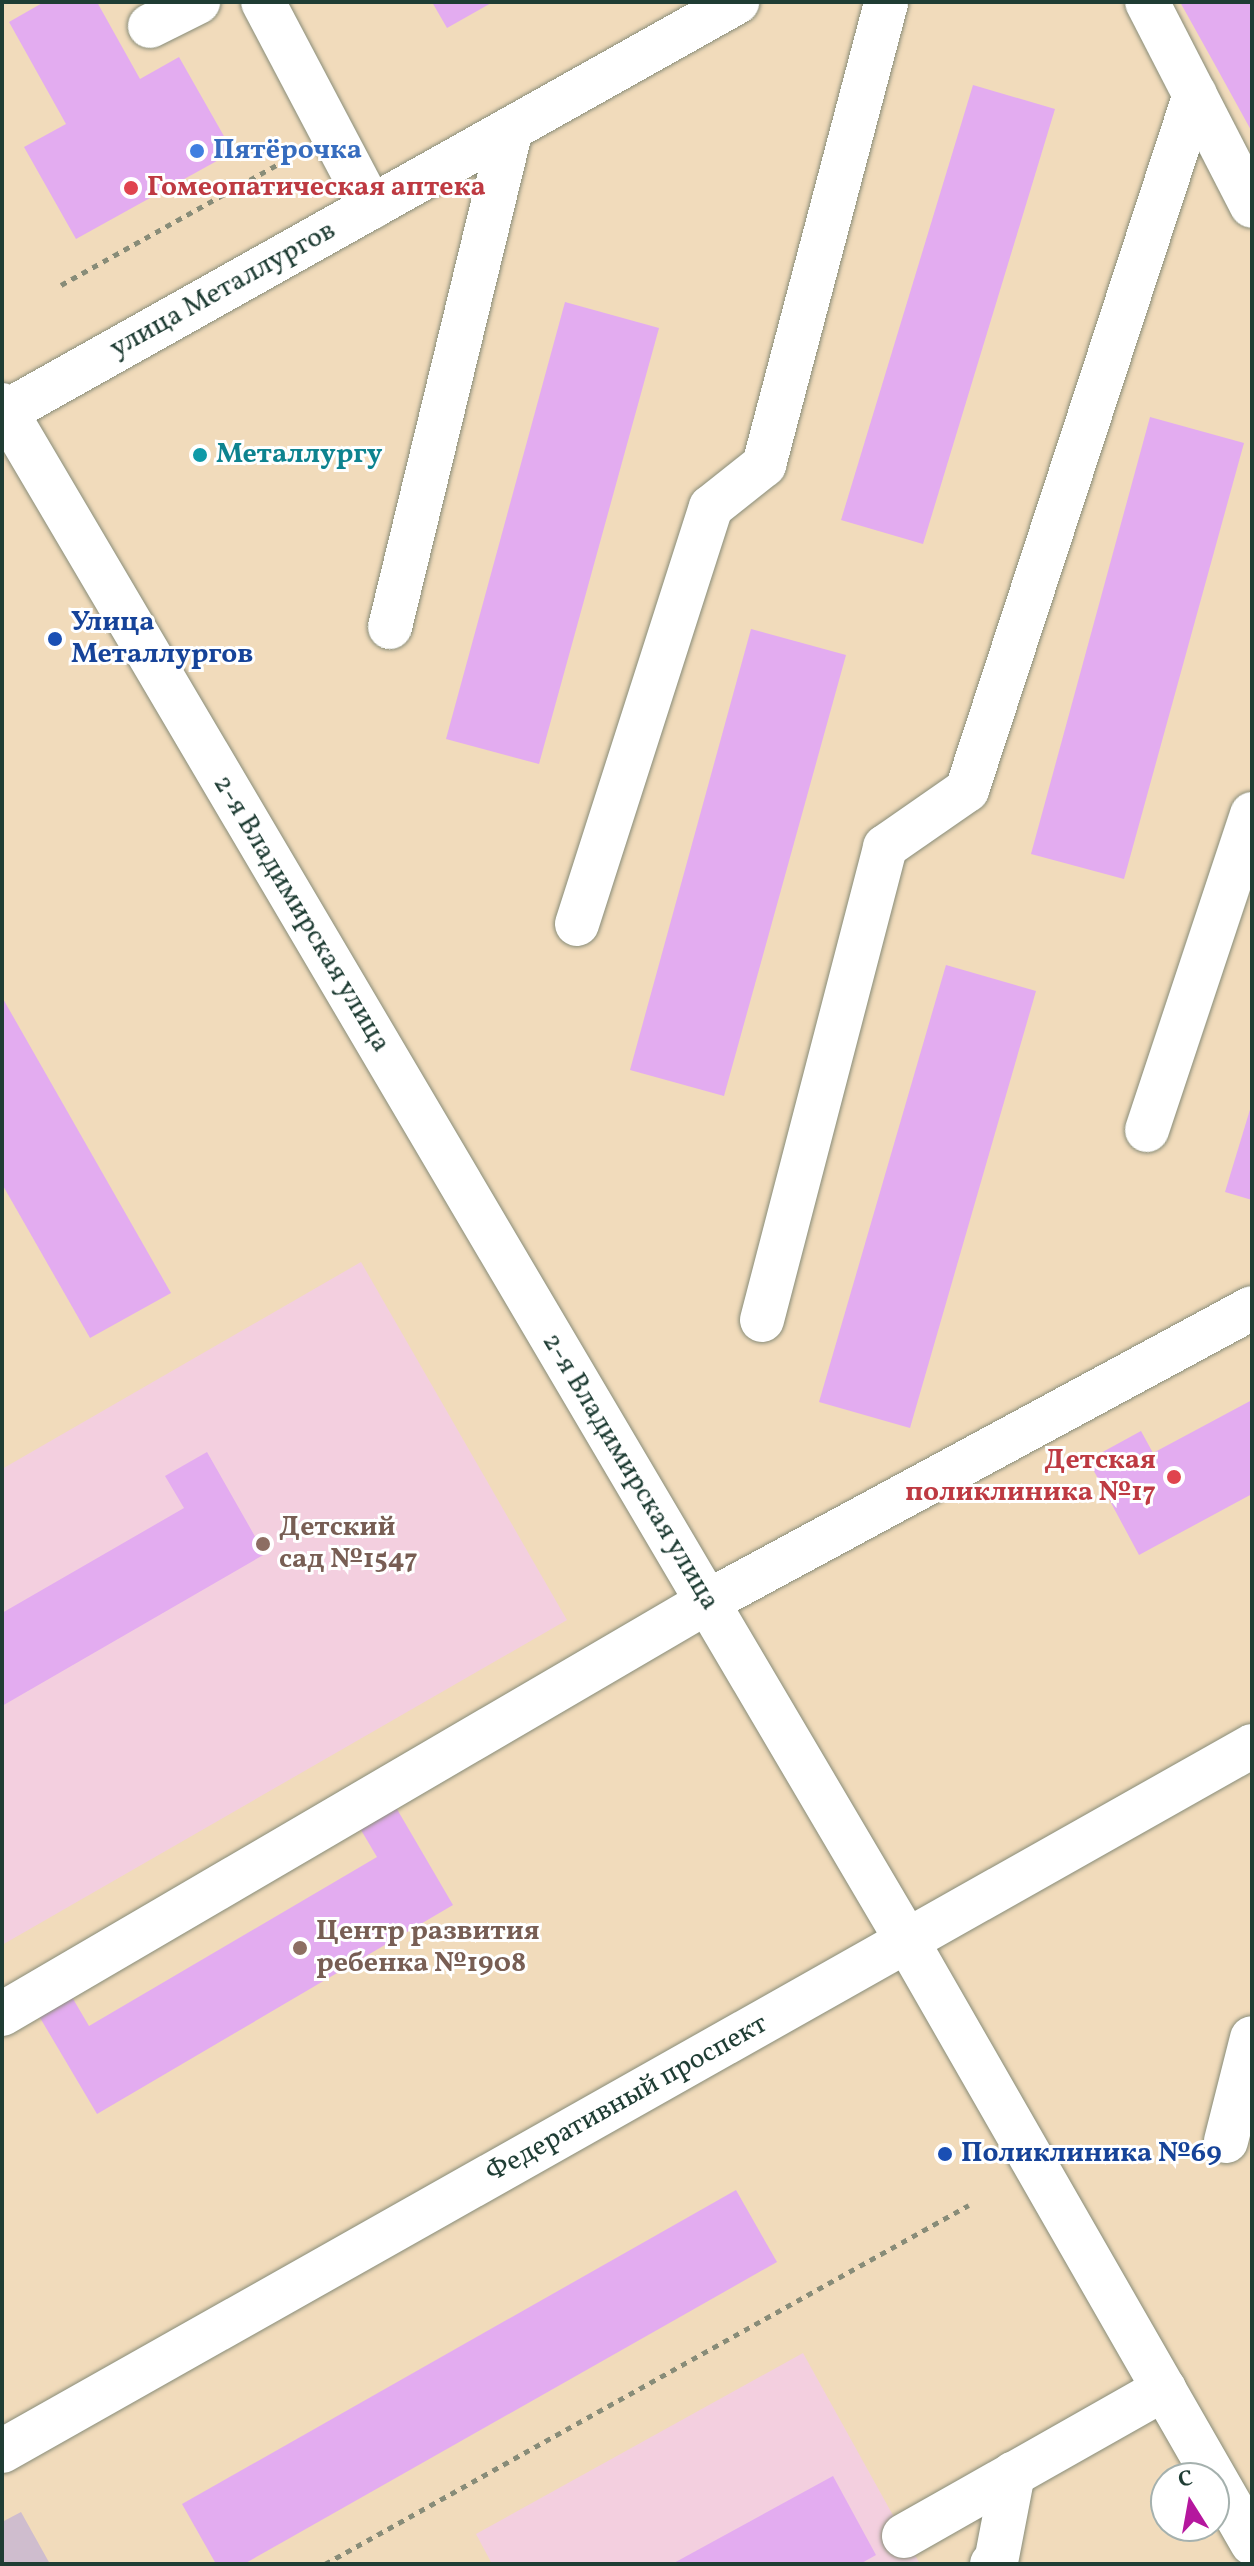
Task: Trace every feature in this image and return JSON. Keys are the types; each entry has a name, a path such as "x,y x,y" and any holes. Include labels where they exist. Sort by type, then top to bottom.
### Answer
{"street":[{"path":"150,26 198,2"},
{"path":"263,2 371,207"},
{"path":"577,924 711,507 764,465 886,2"},
{"path":"1147,2 1252,206"},
{"name":"улица Металлургов","path":"3,410 511,129 727,4"},
{"path":"762,1320 885,847 967,790 1195,94"},
{"path":"390,627 511,129"},
{"name":"2-я Владимирская улица","path":"3,410 907,1941 1252,2543"},
{"path":"1147,1130 1252,814"},
{"path":"2,2014 707,1602 1252,1308"},
{"name":"Федеративный проспект","path":"2,2451 1252,1746"},
{"path":"1226,2141 1252,2038"},
{"path":"904,2536 1164,2389"},
{"path":"992,2564 996,2562 1013,2474"}],"path":[{"path":"61,285 332,134"},
{"path":"325,2564 969,2205"}],"shaded area":[{"name":"Детский сад №1547","path":"361,1262 567,1620 2,1945 2,1469"},
{"path":"803,2353 920,2564 492,2564 476,2534"},
{"path":"21,2512 50,2564 2,2564 2,2522"}],"building":[{"path":"44,2 97,2 140,79 179,57 233,152 76,239 24,147 66,124 9,22"},
{"path":"432,2 493,2 447,28"},
{"path":"1180,2 1252,2 1252,132 1214,63"},
{"path":"973,85 1055,109 923,544 841,520"},
{"path":"565,302 659,328 539,764 446,739"},
{"path":"1150,417 1244,443 1124,879 1031,854"},
{"path":"751,629 846,655 724,1096 630,1070"},
{"path":"946,965 1036,991 910,1428 819,1402"},
{"path":"2,997 171,1293 90,1338 2,1184"},
{"path":"1252,1103 1252,1200 1225,1192"},
{"name":"Детская поликлиника №17","path":"1252,1400 1252,1494 1139,1555 1088,1460 1141,1431 1153,1453"},
{"name":"Детский сад №1547","path":"207,1452 265,1554 2,1706 2,1613 184,1508 165,1476"},
{"name":"Центр развития ребенка №1908","path":"394,1804 453,1905 97,2114 36,2011 69,1992 89,2026 377,1857 358,1825"},
{"path":"736,2190 777,2262 244,2564 216,2564 182,2504"},
{"path":"833,2476 876,2555 860,2564 672,2564"}],"place":[{"name":"Пятёрочка","path":"197,151"},
{"name":"Гомеопатическая аптека","path":"131,188"},
{"name":"Металлургу","path":"200,455"},
{"name":"Улица Металлургов","path":"55,639"},
{"name":"Детская поликлиника №17","path":"1174,1477"},
{"name":"Детский сад №1547","path":"263,1544"},
{"name":"Центр развития ребенка №1908","path":"300,1948"},
{"name":"Поликлиника №69","path":"945,2154"}]}
